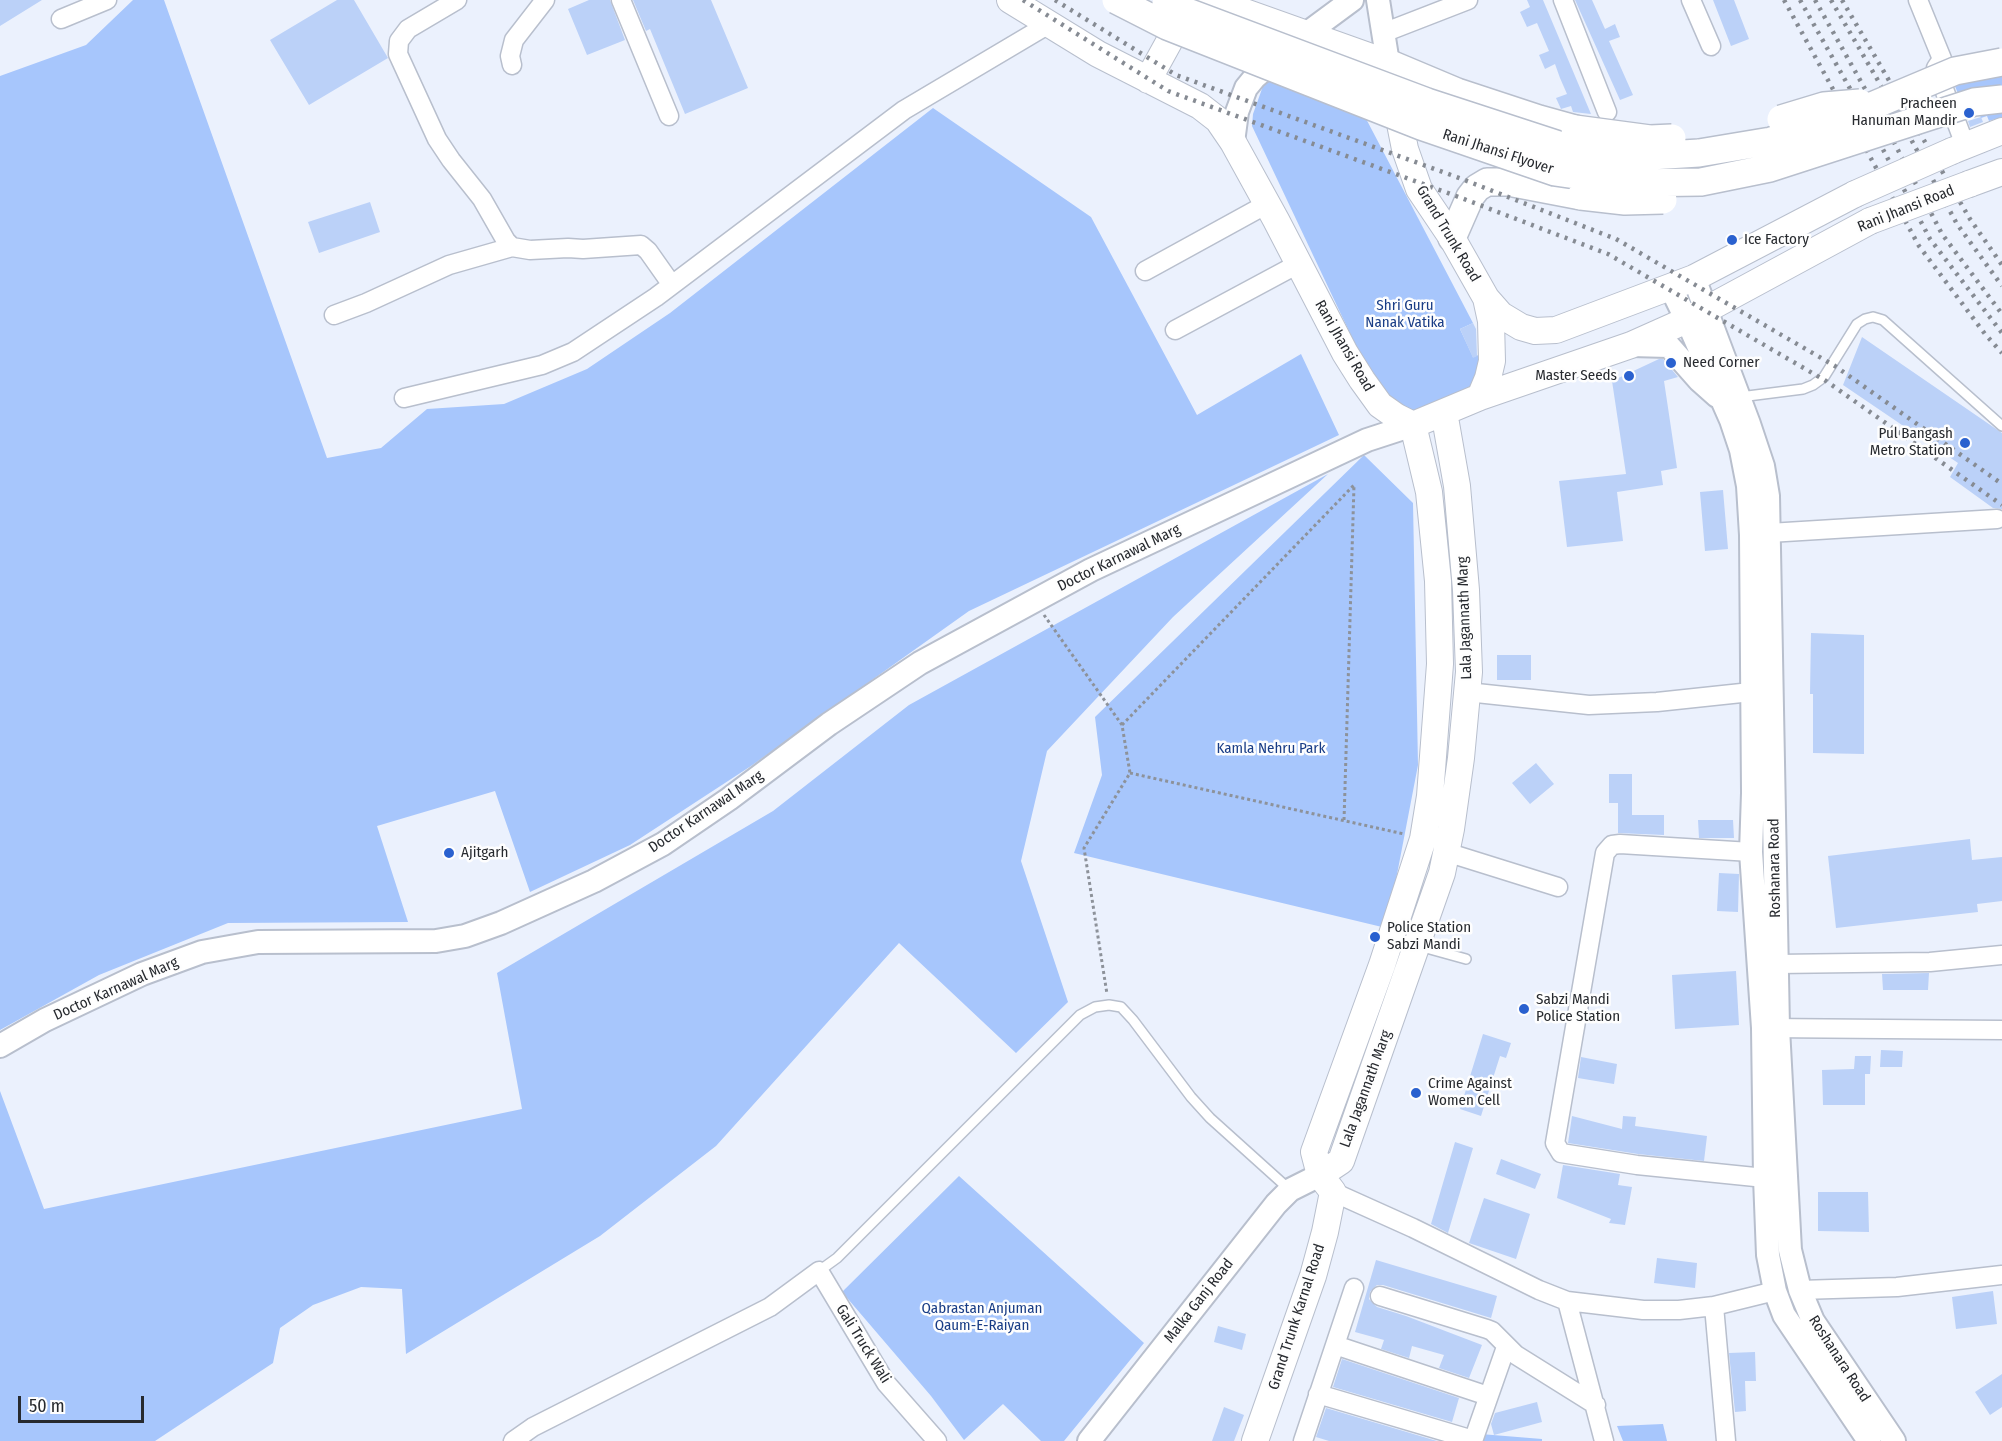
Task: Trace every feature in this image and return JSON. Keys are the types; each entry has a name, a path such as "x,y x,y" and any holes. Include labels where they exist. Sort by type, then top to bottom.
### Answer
{"main road":[{"name":"Rani Jhansi Road","path":"1010,0 1098,54 1212,114 1233,142 1345,353 1380,405 1413,425 1480,397 1632,345 1697,316 1870,221 2002,172"},
{"name":"Rani Jhansi Flyover","path":"1116,0 1167,26 1421,126 1555,172 1630,183 1701,182 1770,168 1974,102 2002,99"},
{"name":"Rani Jhansi Flyover","path":"1156,0 1438,106 1565,147 1634,157 1699,153 1771,141 1829,124 1955,71 2002,63"},
{"path":"1148,80 1191,0"},
{"path":"1211,0 1388,63 1457,92 1575,129 1650,140 1722,133 1767,124 1824,106 1883,101"},
{"name":"Grand Trunk Road","path":"1388,63 1405,149 1419,189 1452,238 1486,298 1491,321 1492,361 1480,397"},
{"path":"1486,298 1507,320 1521,327 1535,331 1556,330 1694,278 1855,194 2002,130"},
{"path":"1452,238 1470,197 1477,188 1487,182 1508,182 1581,196 1625,201 1700,198 1769,187 1796,180 1849,159 1883,132"},
{"name":"Lala Jagannath Marg","path":"1326,1184 1341,1161 1442,873 1449,840 1469,672 1466,590 1457,486 1444,412"},
{"name":"Lala Jagannath Marg","path":"1326,1184 1314,1152 1382,965 1425,832 1430,796 1440,664 1438,581 1429,492 1413,425"},
{"path":"1425,832 1449,840"},
{"name":"Grand Trunk Karnal Road","path":"1255,1441 1313,1276 1325,1232 1326,1184"}],"street":[{"path":"61,19 107,0"},
{"path":"457,0 408,29 399,40 398,54 443,149 482,198 506,241 512,247"},
{"path":"512,65 510,56 514,40 545,0"},
{"path":"621,0 669,116"},
{"path":"1233,142 1236,112 1246,88 1255,77 1306,34 1352,0"},
{"name":"Grand Trunk Road","path":"1378,0 1388,63"},
{"path":"1383,33 1468,0"},
{"path":"1563,0 1607,112"},
{"path":"1691,0 1711,46"},
{"path":"1918,0 1942,59 1936,68 1958,148"},
{"path":"404,398 542,365 573,352 672,285 904,110 1049,24"},
{"path":"1145,271 1267,204"},
{"path":"334,315 449,265 512,247 530,250 640,245 648,251 672,285"},
{"path":"1175,330 1298,264"},
{"name":"Roshanara Road","path":"1694,278 1697,316 1767,483 1770,533 1777,964 1770,1028 1765,1178 1768,1255 1775,1291 1784,1315 1869,1441"},
{"name":"Roshanara Road","path":"1671,288 1697,316"},
{"path":"1632,345 1669,346 1699,380 1731,399"},
{"name":"Roshanara Road","path":"1731,399 1748,486 1751,535 1753,792 1751,852 1790,1250 1800,1290 1813,1321 1894,1441"},
{"path":"1367,440 1380,405"},
{"name":"Doctor Karnawal Marg","path":"0,1046 45,1020 142,974 202,952 258,942 436,941 465,936 501,923 594,881 663,844 729,800 829,724 920,663 1091,570 1367,440 1413,425"},
{"path":"1770,533 1997,519"},
{"path":"1467,692 1589,705 1657,702 1751,692"},
{"path":"1449,840 1558,887"},
{"path":"1751,852 1620,844 1612,845 1605,853 1555,1143 1561,1153 1572,1155 1637,1165 1765,1178"},
{"path":"1777,964 1930,962 2002,955"},
{"path":"1770,1028 2002,1030"},
{"path":"1326,1184 1539,1290 1567,1300 1643,1310 1679,1310 1714,1306 1775,1291"},
{"name":"Malka Ganj Road","path":"1089,1441 1276,1204 1290,1190 1326,1184"},
{"path":"513,1441 533,1427 770,1307 819,1271"},
{"name":"Gali Truck Wali","path":"819,1271 886,1383 936,1441"},
{"path":"1800,1290 1897,1287 2002,1275"},
{"path":"1304,1441 1354,1288"},
{"path":"1380,1296 1487,1329 1516,1355 1596,1405"},
{"path":"1567,1300 1604,1441"},
{"path":"1714,1306 1726,1441"},
{"path":"1335,1345 1488,1396"},
{"path":"1318,1394 1473,1440 1506,1347"}],"lane":[{"path":"1731,399 1813,386 1824,377 1857,324 1873,317 1883,320 2002,426"},
{"path":"1417,945 1466,959"},
{"path":"819,1271 837,1257 1080,1015 1095,1007 1109,1005 1121,1007 1210,1118 1290,1190"}],"path":[{"path":"1122,724 1354,485 1344,821"},
{"path":"1034,601 1122,724 1130,773 1084,848 1109,1005"},
{"path":"1130,773 1344,821 1425,832"}],"green space":[{"path":"133,0 164,0 327,458 381,448 427,409 504,404 587,369 670,313 933,108 1091,217 1197,415 1301,354 1339,435 969,611 751,766 630,845 530,892 495,791 377,826 408,922 228,923 99,975 0,1030 0,76 86,45"},
{"path":"2002,53 2002,117 1989,121 1987,116 1981,118 1972,93 1960,98 1945,63"},
{"name":"Shri Guru Nanak Vatika","path":"1276,71 1351,90 1473,323 1460,329 1473,357 1487,352 1474,384 1451,405 1406,412 1373,382 1252,126 1253,114 1263,86"},
{"name":"Kamla Nehru Park","path":"1364,455 1413,503 1418,765 1394,890 1382,927 1074,853 1102,775 1095,717"},
{"path":"1328,474 1173,617 1047,751 1021,861 1068,1002 1016,1053 899,943 716,1146 600,1236 406,1354 402,1289 361,1287 313,1305 280,1328 273,1363 155,1441 0,1441 0,1091 44,1209 522,1109 497,973 773,811 909,705"},
{"name":"Qabrastan Anjuman Qaum-E-Raiyan","path":"959,1176 1144,1343 1064,1441 1041,1441 1003,1404 964,1440 931,1396 842,1292"},
{"path":"1663,1424 1667,1441 1623,1441 1617,1426"},
{"path":"1456,1432 1542,1439 1542,1441 1453,1441"}],"building":[{"path":"0,0 42,0 0,26"},
{"path":"337,0 354,0 388,58 309,105 270,40"},
{"path":"589,0 610,0 625,40 587,55 568,9"},
{"path":"633,0 711,0 748,88 685,114 650,29 646,31"},
{"path":"1527,0 1543,0 1591,114 1573,112 1571,106 1561,109 1556,98 1567,94 1555,64 1545,69 1539,55 1549,51 1537,23 1527,27 1520,12 1530,7"},
{"path":"1575,0 1592,0 1605,29 1615,24 1620,37 1609,41 1633,95 1620,100"},
{"path":"1713,0 1734,0 1749,39 1731,46"},
{"path":"1981,117 1983,122 1970,127 1968,121"},
{"path":"370,202 380,232 319,253 308,222"},
{"path":"1473,323 1476,329 1477,356 1473,358 1460,329"},
{"name":"Pul Bangash Metro Station","path":"1862,337 2002,433 2002,509 1993,508 1950,477 1958,463 1843,385"},
{"path":"1663,359 1678,377 1664,381 1677,468 1661,471 1663,485 1617,492 1623,541 1567,547 1559,481 1626,474 1612,381"},
{"path":"1723,490 1728,549 1705,551 1700,492"},
{"path":"1811,633 1864,635 1864,754 1813,753 1813,694 1810,694"},
{"path":"1497,655 1531,655 1531,680 1497,680"},
{"path":"1536,763 1554,784 1530,804 1512,783"},
{"path":"1609,774 1632,774 1632,815 1664,815 1664,835 1618,833 1618,803 1609,803"},
{"path":"1698,820 1733,820 1734,838 1699,838"},
{"path":"1970,839 1972,860 2002,857 2002,901 1977,904 1978,912 1836,928 1828,856"},
{"path":"1719,873 1739,874 1738,912 1717,911"},
{"path":"1736,971 1739,1025 1675,1029 1672,975"},
{"path":"1929,973 1928,990 1883,990 1882,974"},
{"path":"1483,1034 1511,1043 1506,1058 1500,1056 1481,1116 1460,1109"},
{"path":"1881,1050 1903,1051 1902,1067 1880,1067"},
{"path":"1855,1056 1871,1056 1870,1074 1865,1074 1865,1105 1823,1105 1822,1070 1854,1069"},
{"path":"1581,1057 1617,1064 1614,1084 1578,1078"},
{"path":"1572,1116 1622,1129 1623,1116 1636,1117 1635,1126 1707,1136 1704,1161 1568,1143"},
{"path":"1455,1142 1473,1148 1448,1233 1431,1224"},
{"path":"1501,1159 1541,1174 1535,1189 1496,1174"},
{"path":"1563,1165 1620,1174 1618,1185 1632,1187 1625,1225 1609,1223 1611,1219 1557,1198"},
{"path":"1818,1192 1868,1192 1869,1232 1818,1231"},
{"path":"1484,1198 1530,1214 1516,1259 1469,1243"},
{"path":"1657,1258 1697,1263 1695,1288 1654,1283"},
{"path":"1376,1260 1497,1296 1491,1318 1383,1285 1377,1285 1370,1292 1369,1299 1377,1307 1482,1345 1469,1378 1439,1368 1444,1355 1412,1346 1409,1358 1381,1349 1384,1340 1355,1332"},
{"path":"1993,1291 1997,1324 1956,1329 1952,1297"},
{"path":"1218,1326 1246,1334 1242,1350 1214,1342"},
{"path":"1755,1352 1756,1381 1745,1381 1746,1411 1735,1412 1729,1353"},
{"path":"1342,1359 1459,1398 1452,1422 1333,1387"},
{"path":"2002,1374 2002,1407 1990,1415 1975,1392"},
{"path":"1537,1402 1542,1422 1494,1435 1491,1424 1495,1413"},
{"path":"1224,1407 1244,1415 1234,1441 1212,1441"},
{"path":"1326,1408 1437,1441 1329,1441 1316,1437"}],"railway":[{"path":"1023,0 1168,91 1608,254 1826,381 2002,505"},
{"path":"1055,0 1176,75 1462,179 1616,239 1835,366 2002,484"},
{"path":"1784,0 1919,246 2002,353"},
{"path":"1800,0 1866,117 1930,239 2002,333"},
{"path":"1815,0 1878,112 1942,234 2002,314"},
{"path":"1831,0 1894,108 1957,224 2002,286"},
{"path":"1842,0 1970,219 2002,265"}],"place":[{"name":"Pracheen Hanuman Mandir","path":"1969,113"},
{"name":"Ice Factory","path":"1732,240"},
{"name":"Need Corner","path":"1671,363"},
{"name":"Master Seeds","path":"1629,376"},
{"name":"Pul Bangash Metro Station","path":"1965,443"},
{"name":"Ajitgarh","path":"449,853"},
{"name":"Police Station Sabzi Mandi","path":"1375,937"},
{"name":"Sabzi Mandi Police Station","path":"1524,1009"},
{"name":"Crime Against Women Cell","path":"1416,1093"}]}
